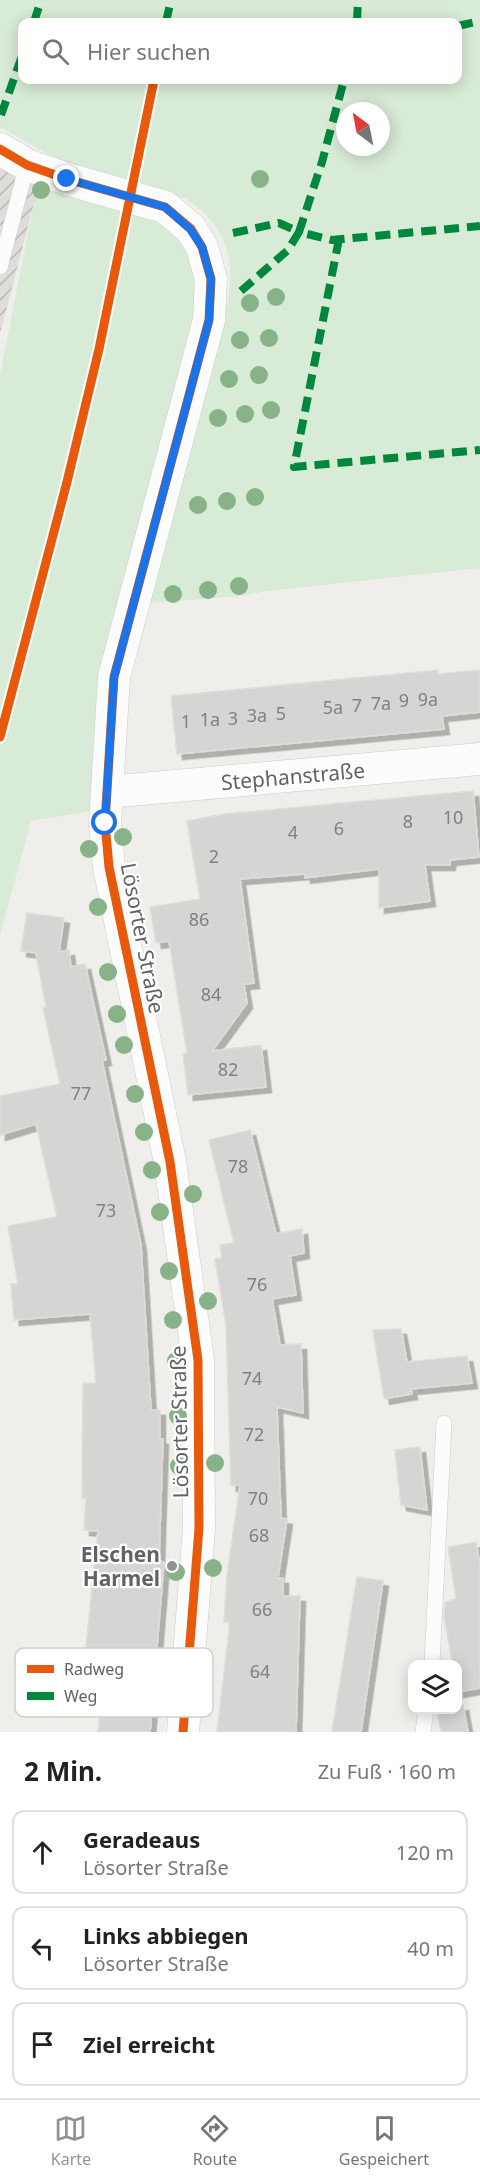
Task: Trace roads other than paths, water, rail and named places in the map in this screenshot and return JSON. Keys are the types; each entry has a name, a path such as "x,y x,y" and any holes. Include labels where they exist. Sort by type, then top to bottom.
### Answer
{"street":[{"name":"Lösorter Straße","path":"0,149 27,165 165,207 190,229 202,247 211,279 209,320 114,677 105,823 109,867 170,1162 198,1360 199,1528 190,1648"},
{"name":"Stephanstraße","path":"107,792 480,759"},
{"name":"Lösorter Straße","path":"183,1732 184,1717"}],"lane":[{"path":"0,267 27,165"},
{"path":"432,1660 444,1424"},
{"path":"423,1732 425,1714"}],"place":[{"name":"Elschen Harmel","path":"172,1566"}]}
